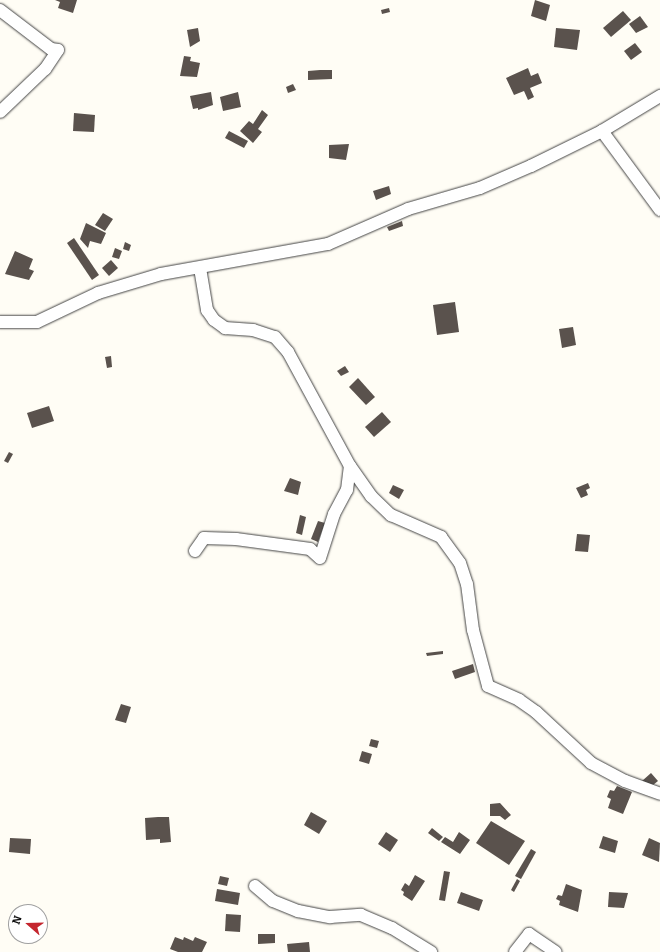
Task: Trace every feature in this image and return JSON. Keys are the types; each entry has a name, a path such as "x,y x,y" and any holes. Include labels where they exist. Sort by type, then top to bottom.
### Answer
{"street":[{"path":"0,10 51,49 58,50 45,68 0,112"},
{"path":"0,322 36,322 98,293 161,274 328,244 408,209 480,188 602,131 660,96"},
{"path":"602,131 660,210"},
{"path":"200,268 207,310 214,320 225,328 253,330 275,337 288,352 350,466 371,496 391,515 441,536 460,563 467,584 473,630 488,686 519,700 536,712 590,763 625,781 660,794"},
{"path":"195,551 204,538 236,539 310,549 320,558 334,514 347,490 350,466"},
{"path":"254,886 272,901 298,911 330,917 362,915 392,928 431,952"},
{"path":"515,952 529,934 556,952"}],"building":[{"path":"55,0 77,0 73,13 58,8 60,2"},
{"path":"535,0 550,5 546,21 531,16"},
{"path":"389,8 390,12 382,14 381,10"},
{"path":"623,11 631,20 611,37 603,28"},
{"path":"640,16 648,27 636,33 629,24"},
{"path":"198,28 200,41 190,47 187,30"},
{"path":"556,28 580,30 577,50 554,47"},
{"path":"635,43 642,52 631,60 624,51"},
{"path":"184,56 191,57 190,61 200,63 197,77 180,76"},
{"path":"528,68 531,76 538,73 542,83 530,88 534,97 528,100 524,91 514,95 506,78"},
{"path":"332,70 332,79 308,80 308,71"},
{"path":"293,84 296,90 288,93 286,87"},
{"path":"211,92 213,105 198,110 198,108 193,109 190,96"},
{"path":"238,92 241,107 223,111 220,97"},
{"path":"262,110 268,115 258,129 262,132 253,143 240,131 249,121 253,124"},
{"path":"74,113 95,115 94,132 73,131"},
{"path":"229,131 248,141 244,148 225,138"},
{"path":"349,144 346,160 329,158 329,145"},
{"path":"389,186 391,194 376,200 373,191"},
{"path":"103,213 113,219 105,231 95,225"},
{"path":"402,221 403,226 389,231 387,227"},
{"path":"86,223 106,233 101,244 90,241 88,248 80,239"},
{"path":"74,238 99,275 92,280 67,243"},
{"path":"125,242 131,245 129,251 123,249"},
{"path":"115,248 122,251 119,259 112,257"},
{"path":"15,251 33,259 29,269 34,271 29,280 5,274"},
{"path":"111,260 118,268 109,276 102,268"},
{"path":"455,302 459,332 437,335 433,305"},
{"path":"573,327 576,345 562,348 559,329"},
{"path":"111,356 112,367 107,368 105,357"},
{"path":"345,366 349,372 341,376 337,371"},
{"path":"358,378 375,397 366,405 349,387"},
{"path":"49,406 54,421 32,428 27,413"},
{"path":"382,412 391,422 374,437 365,427"},
{"path":"9,452 13,454 8,463 4,461"},
{"path":"290,478 301,482 298,495 284,491"},
{"path":"588,483 590,488 586,490 588,495 581,498 576,488"},
{"path":"393,485 404,490 399,499 389,493"},
{"path":"300,515 306,517 302,535 296,533"},
{"path":"318,521 325,523 318,542 311,539"},
{"path":"577,534 590,535 588,552 575,551"},
{"path":"443,651 443,654 427,656 426,653"},
{"path":"473,664 475,672 455,679 452,671"},
{"path":"121,704 131,707 126,723 115,720"},
{"path":"371,739 379,741 377,748 369,746"},
{"path":"362,751 372,754 369,764 359,761"},
{"path":"651,773 658,781 653,785 642,781"},
{"path":"617,786 632,792 623,814 608,808 611,799 607,797 610,790 614,791"},
{"path":"500,803 511,815 505,820 500,816 490,816 490,804"},
{"path":"311,812 327,821 319,834 304,825"},
{"path":"169,817 171,842 160,843 160,839 146,840 145,818"},
{"path":"491,821 525,841 509,865 476,843"},
{"path":"432,828 443,837 439,841 428,833"},
{"path":"386,832 398,840 390,852 378,844"},
{"path":"459,832 470,840 460,854 441,842 445,837 453,842"},
{"path":"603,836 618,841 615,853 599,848"},
{"path":"10,838 31,839 30,854 9,852"},
{"path":"649,838 660,843 659,862 642,855"},
{"path":"531,849 536,852 521,879 515,876"},
{"path":"444,871 450,872 445,901 439,900"},
{"path":"415,875 425,881 412,901 403,895 404,892 401,890 405,883 409,886"},
{"path":"220,876 229,878 227,886 218,884"},
{"path":"517,879 520,881 514,892 511,890"},
{"path":"566,884 582,890 578,912 559,905 560,901 556,899 558,895 562,896"},
{"path":"217,889 240,893 238,905 215,901"},
{"path":"461,892 483,900 479,911 457,903"},
{"path":"609,892 628,893 624,908 608,907"},
{"path":"226,914 241,915 240,932 225,931"},
{"path":"258,934 275,934 275,943 258,944"},
{"path":"175,937 183,940 184,937 193,941 195,937 207,942 202,952 178,952 170,949"},
{"path":"309,942 310,952 288,952 287,944"}]}
